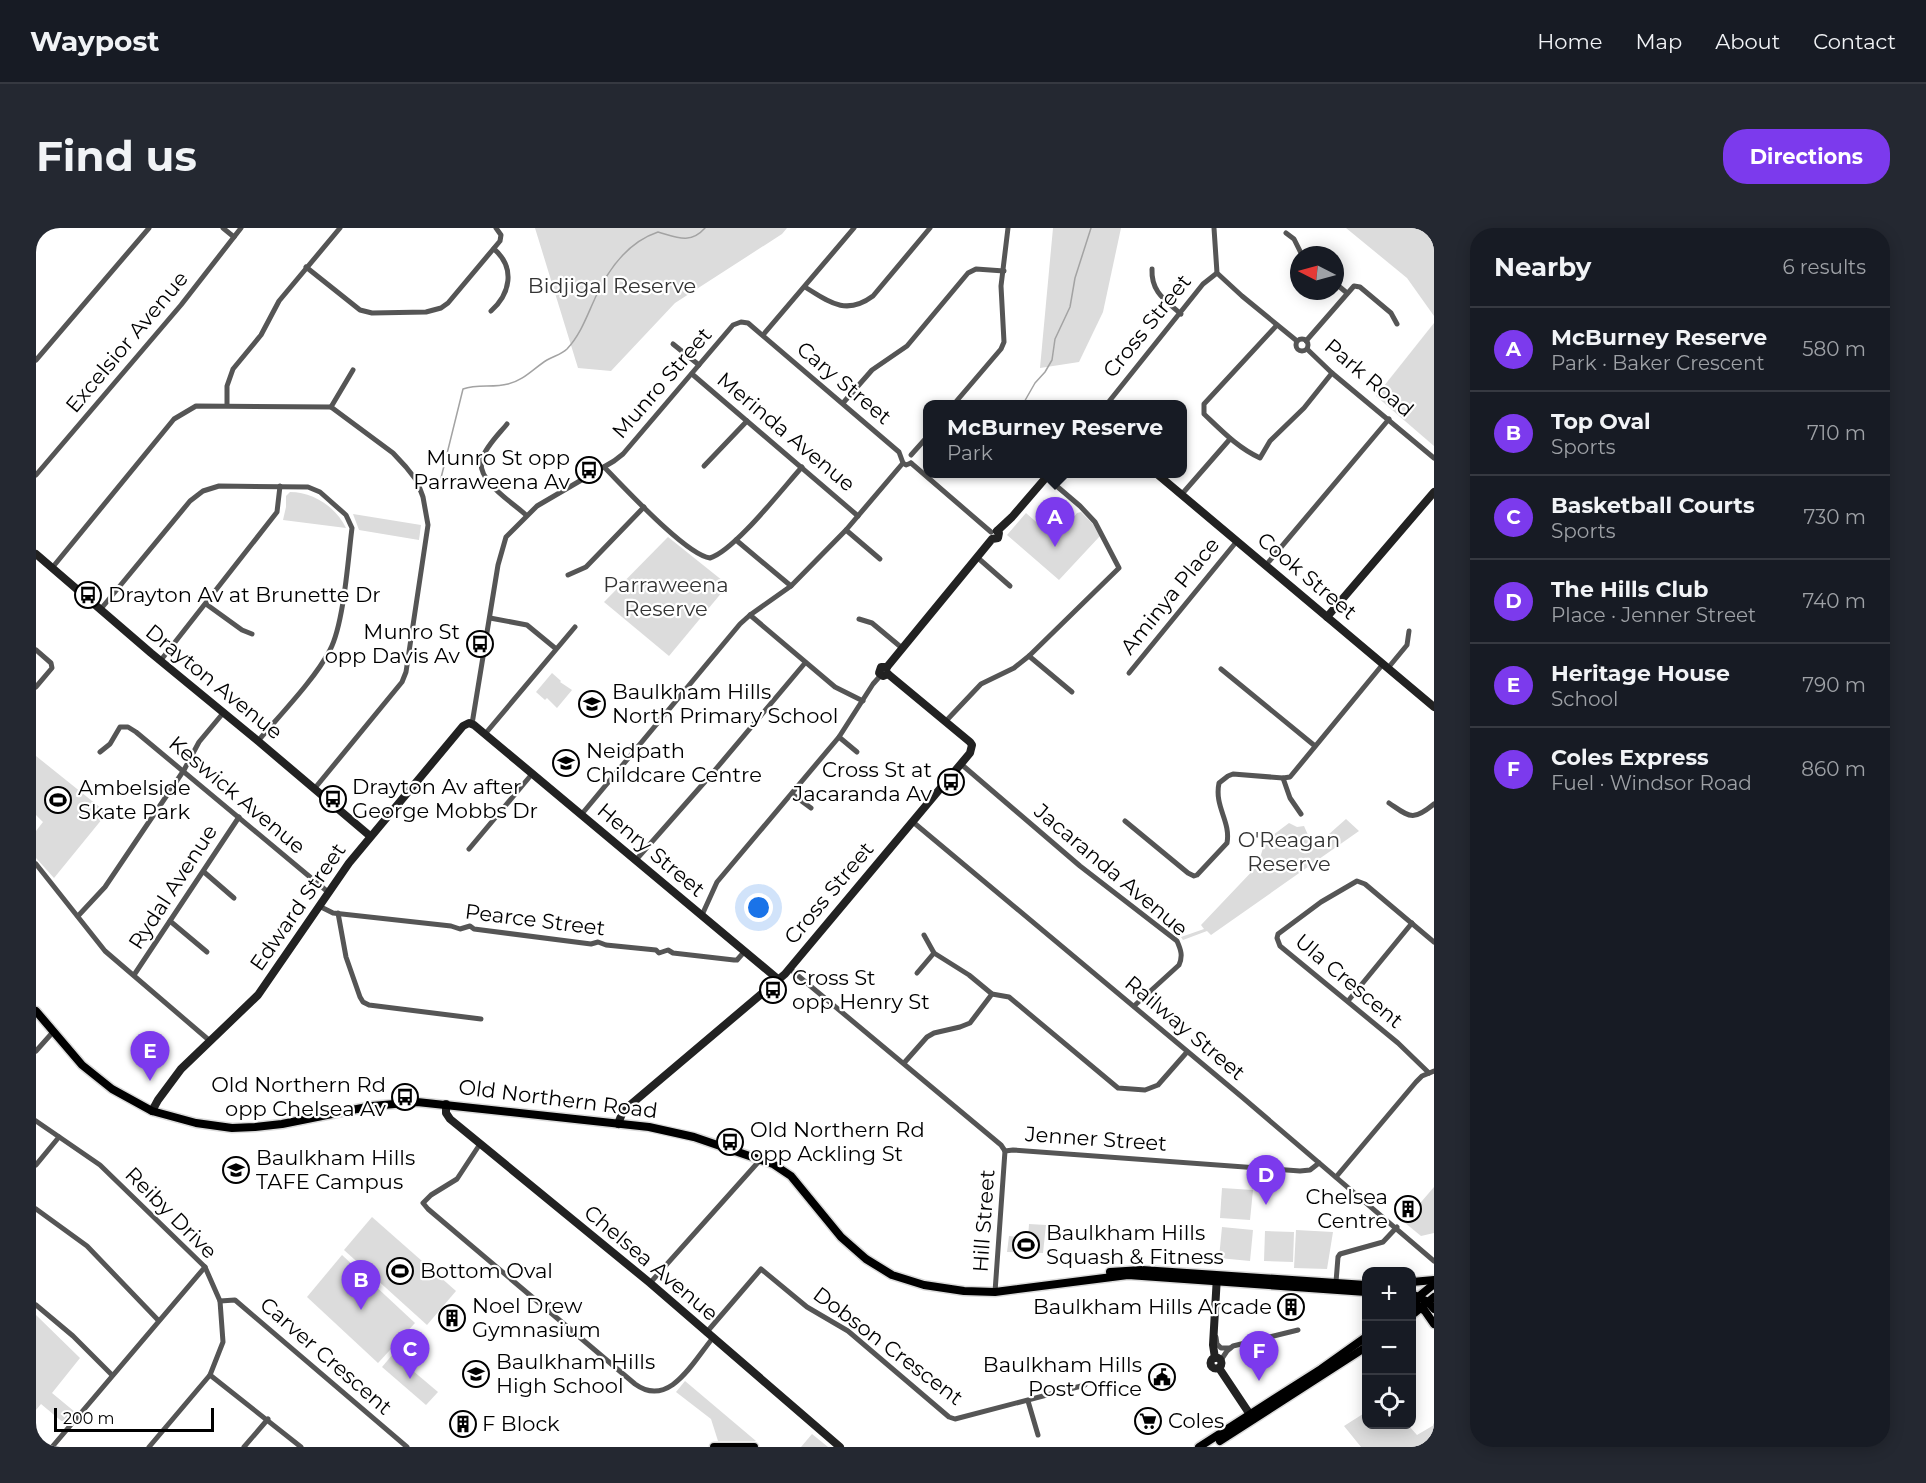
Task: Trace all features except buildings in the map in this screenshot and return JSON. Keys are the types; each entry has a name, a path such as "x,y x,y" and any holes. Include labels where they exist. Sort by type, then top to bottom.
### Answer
{"main road":[{"name":"Old Northern Road","path":"36,1011 82,1065 98,1079 152,1111 196,1124 232,1128 255,1127 384,1104 417,1102 672,1131 773,1164 791,1176 841,1237 860,1254 892,1275 924,1285 964,1291 995,1292 1065,1283 1072,1279 1123,1270 1362,1292"},
{"name":"Old Northern Road","path":"1216,1278 1362,1285"},
{"path":"1416,1282 1434,1282"},
{"path":"1416,1297 1434,1282"},
{"path":"1416,1312 1429,1304 1434,1324"},
{"path":"1209,1447 1362,1340"},
{"path":"1199,1447 1252,1418 1362,1349"},
{"path":"714,1447 754,1447"}],"street":[{"path":"36,360 149,228"},
{"path":"223,228 234,237"},
{"name":"Excelsior Avenue","path":"36,475 187,297 241,228"},
{"path":"227,405 227,386 232,369 261,335 279,301 340,228"},
{"path":"306,267 360,310 372,313 426,312 441,308 448,303 500,242 501,235 496,228"},
{"path":"763,335 854,228"},
{"path":"805,287 845,308 862,304 873,297 930,228"},
{"path":"958,400 1005,342 1001,296 1008,228"},
{"path":"1214,228 1217,273"},
{"path":"1286,233 1294,239 1298,246"},
{"path":"490,311 505,295 508,282 504,262 494,249"},
{"path":"843,403 872,370 907,346 968,273 976,269 1004,271"},
{"path":"1152,269 1151,280 1158,294 1181,314"},
{"name":"Cross Street","path":"1111,400 1203,284 1217,273"},
{"name":"Park Road","path":"1217,273 1297,341"},
{"path":"1306,341 1354,286 1360,287 1391,313 1397,324"},
{"name":"Munro Street","path":"472,724 503,544 509,533 537,506 615,461 629,448 736,323 748,323 763,335"},
{"path":"1276,325 1204,404 1204,414 1230,439 1244,451 1260,458 1270,441 1304,408 1332,373"},
{"name":"Cary Street","path":"763,335 902,456"},
{"path":"1302,339 1306,341 1307,349 1302,352 1298,351 1297,341 1302,339"},
{"path":"673,344 699,365"},
{"name":"Park Road","path":"1307,349 1332,373 1434,458"},
{"path":"331,406 353,370"},
{"name":"Merinda Avenue","path":"692,374 858,516"},
{"path":"52,568 174,419 196,406 331,406 393,453 417,481 423,497 428,525 406,672 402,682 315,788"},
{"path":"1266,565 1389,419"},
{"path":"704,466 747,421"},
{"path":"507,424 484,455 481,461 482,470 486,480 526,515"},
{"path":"1182,494 1230,439"},
{"path":"911,455 923,441"},
{"path":"581,815 750,615 791,586 858,516 903,463 902,456 911,455"},
{"path":"911,455 913,459 911,463"},
{"path":"903,463 906,465 911,463"},
{"path":"911,463 923,473"},
{"path":"604,467 681,540 707,558 713,558 736,540 802,467"},
{"path":"928,478 993,534"},
{"path":"702,915 717,882 839,737 873,684 978,558 993,534 1012,517 1044,478"},
{"path":"945,722 981,684 1014,668 1029,656 1119,568 1095,522 1050,478"},
{"name":"Cook Street","path":"1162,478 1434,706"},
{"path":"100,610 190,501 203,491 219,486 280,486 309,487 320,492 346,515 352,528 339,616 331,648 320,666 258,741"},
{"path":"161,660 277,512 280,486"},
{"path":"1327,617 1434,492"},
{"path":"568,575 586,567 644,507"},
{"path":"846,530 880,559"},
{"path":"736,540 791,586"},
{"name":"Aminya Place","path":"1129,672 1237,541"},
{"name":"Drayton Avenue","path":"36,554 370,836"},
{"path":"978,558 1010,586"},
{"path":"206,604 242,630 252,634"},
{"path":"750,615 835,687 863,701"},
{"path":"490,618 527,625 555,648"},
{"path":"859,619 872,623 902,648"},
{"path":"485,734 575,627"},
{"path":"1125,821 1188,873 1194,876 1200,873 1227,843 1227,828 1217,797 1219,783 1228,776 1240,774 1290,777 1314,746 1408,642 1409,631"},
{"path":"36,650 51,663 52,668 36,687"},
{"path":"1029,656 1072,692"},
{"path":"636,861 805,663"},
{"path":"1221,669 1314,746"},
{"name":"Cross Street","path":"618,1124 622,1111 790,969 971,751 971,743 885,672"},
{"path":"78,916 105,887 184,770 199,742 224,712"},
{"name":"Henry Street","path":"472,724 779,980"},
{"name":"Edward Street","path":"152,1111 181,1069 258,995 328,892 370,836 463,726 472,724"},
{"name":"Keswick Avenue","path":"100,753 110,744 118,729 124,726 136,732 328,892"},
{"path":"839,737 857,752"},
{"name":"Jacaranda Avenue","path":"961,764 1080,866 1177,941 1182,959 1179,965 1134,1006"},
{"path":"469,849 532,774"},
{"path":"1283,778 1290,798 1300,814"},
{"path":"792,794 811,808"},
{"path":"1389,803 1412,817 1434,804"},
{"name":"Rydal Avenue","path":"134,975 239,817"},
{"name":"Railway Street","path":"913,822 1397,1227 1432,1259"},
{"path":"36,864 105,951 210,1041"},
{"path":"204,872 234,898"},
{"name":"Ula Crescent","path":"1431,1072 1280,946 1274,938 1321,902 1357,881 1365,884 1434,942"},
{"name":"Pearce Street","path":"319,906 328,912 451,926 460,929 470,926 474,929 656,950 659,953 668,950 673,953 737,960 744,952"},
{"path":"338,913 346,957 363,1002 371,1005 481,1019"},
{"path":"170,921 207,952"},
{"path":"1348,1001 1412,923"},
{"path":"924,935 934,953 969,975 992,994 1009,998 1118,1088 1145,1090 1158,1085 1187,1052"},
{"path":"917,973 934,953"},
{"name":"Jenner Street","path":"790,969 1001,1145 1005,1151 1300,1171 1310,1170 1319,1163"},
{"path":"904,1063 927,1037 970,1023 992,994"},
{"path":"36,1051 52,1032"},
{"path":"1336,1177 1416,1082 1431,1072"},
{"name":"Chelsea Avenue","path":"446,1104 448,1116 480,1144 650,1284 840,1447"},
{"name":"Reiby Drive","path":"36,1121 100,1165 205,1267 220,1301 223,1341 210,1375 149,1447"},
{"path":"36,1165 59,1137"},
{"path":"480,1144 457,1179 431,1195 423,1203 635,1384 654,1393 671,1388 709,1336"},
{"name":"Hill Street","path":"995,1292 1005,1151"},
{"path":"650,1284 761,1159"},
{"path":"36,1209 87,1246 158,1320"},
{"path":"1336,1282 1340,1254 1383,1242 1397,1227"},
{"path":"52,1447 205,1267"},
{"name":"Dobson Crescent","path":"709,1336 761,1269 807,1307 848,1331 949,1417 958,1419 1085,1385"},
{"path":"1216,1278 1214,1316 1209,1345 1216,1362 1252,1418"},
{"name":"Carver Crescent","path":"220,1301 235,1300 407,1447"},
{"path":"36,1305 73,1336 112,1375"},
{"path":"1214,1316 1216,1344 1221,1348 1230,1348 1298,1330"},
{"path":"1215,1329 1213,1345 1216,1362"},
{"path":"1216,1362 1230,1348"},
{"path":"210,1375 301,1447"},
{"path":"1028,1401 1038,1435"},
{"path":"244,1447 268,1419"}],"green space":[{"name":"Bidjigal Reserve","path":"535,228 787,228 782,234 675,303 611,371 578,368"},
{"path":"1053,228 1121,228 1103,312 1079,362 1040,368"},
{"path":"1346,228 1434,228 1434,316 1407,278"},
{"path":"1434,323 1434,446 1376,396"},
{"path":"290,492 307,495 323,502 342,520 346,528 283,520 286,496"},
{"path":"1081,512 1093,524 1100,536 1059,580 1007,535 1026,513 1051,535 1062,532 1077,513"},
{"path":"353,514 421,525 419,540 359,530"},
{"name":"Parraweena Reserve","path":"668,537 728,585 669,656 604,602"},
{"path":"552,673 572,690 557,708 547,698 545,700 536,692"},
{"path":"36,756 107,813 54,878 36,858 36,831 43,822 36,815"},
{"name":"O'Reagan Reserve","path":"1346,819 1359,831 1211,935 1207,931 1183,940 1181,937 1204,929 1201,925 1258,865 1265,841 1289,823 1297,827 1304,826 1312,844 1320,842"},
{"path":"1434,1187 1434,1233 1421,1236 1404,1222"},
{"path":"1222,1188 1253,1190 1250,1220 1220,1218"},
{"name":"Bottom Oval","path":"372,1217 456,1291 427,1325 344,1250"},
{"name":"Baulkham Hills Squash & Fitness","path":"1029,1224 1046,1225 1043,1253 1007,1252 1009,1236 1028,1238"},
{"path":"1222,1227 1253,1230 1250,1261 1219,1258"},
{"path":"1296,1230 1333,1232 1327,1269 1294,1268"},
{"path":"1265,1231 1294,1232 1293,1262 1264,1261"},
{"path":"342,1255 415,1323 378,1363 307,1297"},
{"path":"36,1315 80,1358 52,1393 75,1412 65,1424 41,1404 36,1410"},
{"path":"393,1354 438,1392 426,1405 382,1367"},
{"path":"685,1381 756,1441 718,1441 711,1419 676,1392"},
{"path":"1362,1415 1362,1429 1412,1429 1417,1435 1434,1425 1434,1444 1429,1447 1361,1447 1344,1426"},
{"path":"812,1434 828,1447 801,1447"}],"waterway":[{"path":"441,478 463,389 513,382 565,351 578,334 610,271 626,252 646,237 658,232 688,238 705,228"},
{"path":"1025,400 1052,360 1055,339 1070,307 1075,278 1091,228"}],"place":[{"name":"Munro St opp Parraweena Av","path":"589,470"},
{"name":"McBurney Reserve","path":"1055,547"},
{"name":"Drayton Av at Brunette Dr","path":"88,595"},
{"name":"Munro St opp Davis Av","path":"480,644"},
{"name":"Baulkham Hills North Primary School","path":"592,704"},
{"name":"Neidpath Childcare Centre","path":"566,763"},
{"name":"Cross St at Jacaranda Av","path":"951,782"},
{"name":"Drayton Av after George Mobbs Dr","path":"333,799"},
{"name":"Ambelside Skate Park","path":"58,800"},
{"name":"Cross St opp Henry St","path":"773,990"},
{"name":"Heritage House","path":"150,1081"},
{"name":"Old Northern Rd opp Chelsea Av","path":"405,1097"},
{"name":"Old Northern Rd opp Ackling St","path":"730,1142"},
{"name":"Baulkham Hills TAFE Campus","path":"236,1170"},
{"name":"The Hills Club","path":"1266,1205"},
{"name":"Chelsea Centre","path":"1408,1209"},
{"name":"Baulkham Hills Squash & Fitness","path":"1026,1245"},
{"name":"Bottom Oval","path":"400,1271"},
{"name":"Baulkham Hills Arcade","path":"1291,1307"},
{"name":"Top Oval","path":"361,1310"},
{"name":"Noel Drew Gymnasium","path":"452,1318"},
{"name":"Baulkham Hills High School","path":"476,1374"},
{"name":"Baulkham Hills Post Office","path":"1162,1377"},
{"name":"Basketball Courts","path":"410,1379"},
{"name":"Coles Express","path":"1259,1381"},
{"name":"Coles","path":"1148,1421"},
{"name":"F Block","path":"463,1424"}]}
